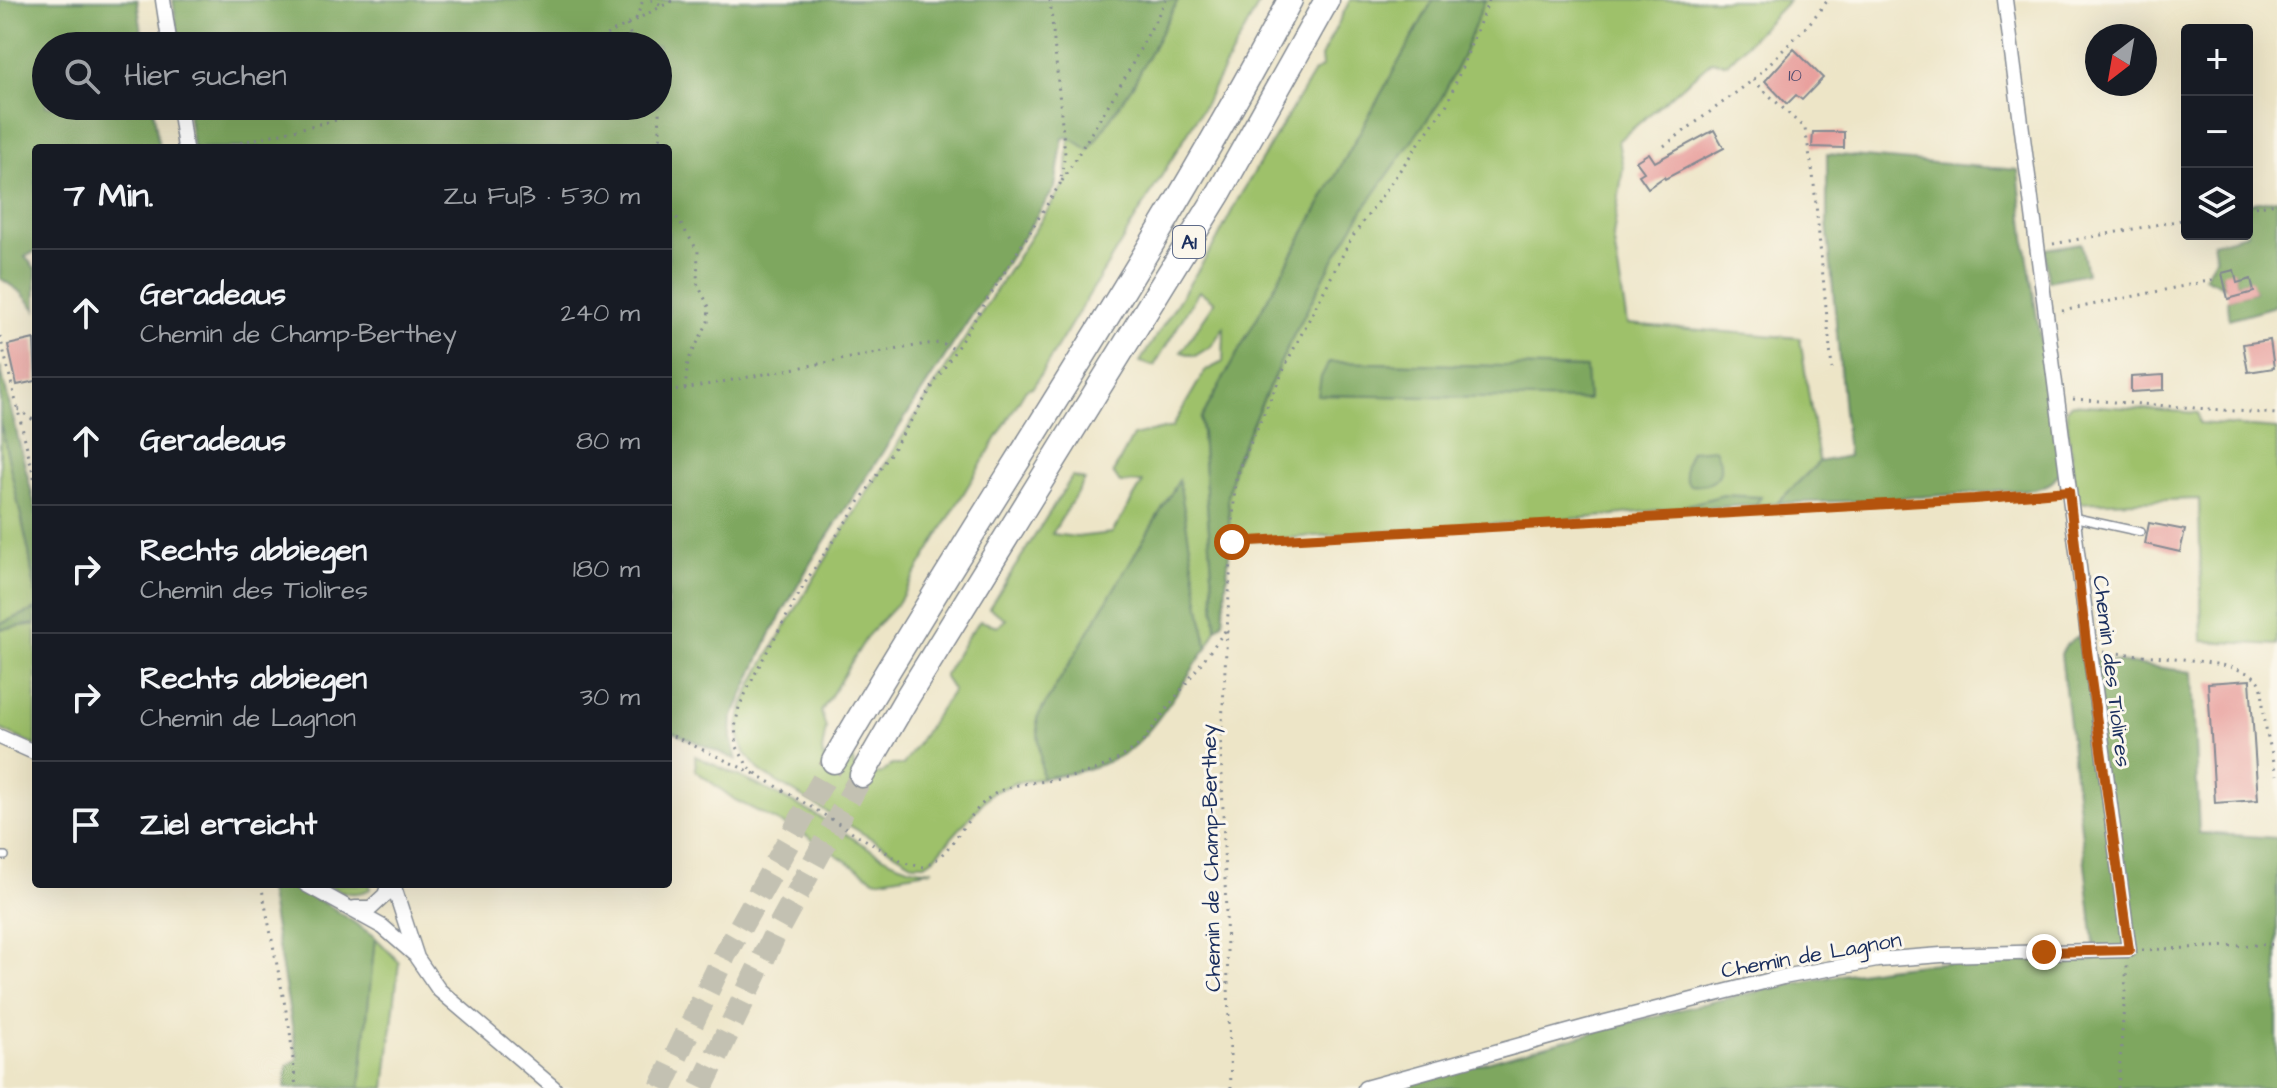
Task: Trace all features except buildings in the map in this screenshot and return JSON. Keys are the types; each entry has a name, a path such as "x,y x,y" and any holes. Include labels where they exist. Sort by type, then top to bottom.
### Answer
{"highway":[{"name":"A1","path":"834,761 891,663 1173,209 1290,0"},
{"name":"A1","path":"862,775 1211,206 1327,0"}],"street":[{"path":"163,0 168,32"},
{"name":"Chemin des Tiolires","path":"2005,0 2087,651 2129,950"},
{"path":"181,120 184,144"},
{"path":"0,737 32,751"},
{"path":"313,888 383,927 417,958 452,1004 554,1088"},
{"path":"347,906 360,910 371,908 389,888"},
{"path":"392,888 417,958"},
{"name":"Chemin de Lagnon","path":"1365,1088 1600,1023 1783,977 1877,960 1941,955 2129,950"}],"lane":[{"path":"2072,517 2141,532"}],"path":[{"path":"635,21 643,0"},
{"path":"651,0 664,5"},
{"path":"613,32 674,0"},
{"path":"1060,184 1127,74 1166,0"},
{"name":"Chemin de Champ-Berthey","path":"1231,1088 1221,743 1233,496 1240,466 1289,358 1351,239 1447,104 1489,0"},
{"path":"1664,146 1753,80 1808,25 1828,0"},
{"path":"627,25 629,32"},
{"path":"1753,80 1805,129 1813,174 1832,369"},
{"path":"234,144 336,120"},
{"path":"659,120 661,144"},
{"path":"2253,207 2277,203"},
{"path":"672,210 698,251 697,283 709,307 708,322 688,361 685,389"},
{"path":"2037,247 2181,220"},
{"path":"2059,312 2218,279"},
{"path":"0,336 32,461"},
{"path":"672,391 926,344 942,343 956,350"},
{"path":"2057,397 2277,414"},
{"path":"18,409 32,419"},
{"path":"1232,542 2069,491"},
{"path":"2087,651 2207,662 2255,675 2261,684 2277,775"},
{"path":"673,736 758,775"},
{"path":"262,888 290,1031 296,1088"},
{"path":"2118,1088 2129,950 2277,944"}],"green space":[{"path":"0,0 137,0 142,32 32,32 32,120 155,120 158,144 32,144 32,253 25,257 32,265 32,305 22,293 0,278"},
{"path":"173,0 1178,0 1133,85 1089,150 1069,137 1063,138 1055,188 811,562 770,635 732,719 731,738 737,760 672,732 672,144 192,144 189,120 672,120 672,32 177,32"},
{"path":"1178,0 1261,0 1201,111 1033,387 1026,389 898,603 868,635 821,712 826,728 823,757 853,760 854,767 869,777 882,773 892,765 903,765 953,690 944,676 980,621 998,626 1006,619 989,608 1072,477 1085,480 1052,534 1076,537 1112,533 1143,482 1120,483 1113,473 1133,436 1172,427 1205,371 1223,362 1224,327 1211,346 1195,356 1181,352 1215,302 1199,291 1154,366 1140,362 1217,240 1314,72 1322,67 1321,57 1350,0 1433,0 1201,419 1216,629 1207,648 1179,482 1037,718 1042,778 1015,783 991,793 934,858 925,864 914,864 762,773 747,756 739,737 742,708 766,658 835,544 1066,181 1069,137 1089,150 1133,85"},
{"path":"1433,0 1485,0 1439,103 1365,207 1329,268 1288,346 1234,463 1228,497 1230,542 1223,622 1216,629 1201,419"},
{"path":"1485,0 1789,0 1727,64 1712,61 1618,141 1623,168 1613,237 1627,324 1800,338 1819,462 1777,503 1755,505 1760,498 1597,517 1230,542 1228,497 1234,464 1288,346 1363,209 1439,103","holes":["1330,362 1585,368 1588,399 1319,395 1321,378"]},
{"path":"1827,154 2018,170 2026,246 2060,467 2052,482 2035,489 1777,503 1819,462 1848,456 1827,222"},
{"path":"2277,199 2275,306 2229,319 2228,299 2254,292 2250,280 2237,283 2234,271 2222,274 2225,287 2204,277 2216,257 2213,243 2253,240 2253,203"},
{"path":"2081,243 2087,273 2048,281 2045,249"},
{"path":"1329,362 1586,368 1588,400 1318,395 1321,377"},
{"path":"0,366 32,494 32,573 29,552 0,421"},
{"path":"2072,404 2198,413 2199,423 2277,429 2277,645 2202,641 2199,499 2076,503 2066,409"},
{"path":"0,421 29,552 32,611 0,624"},
{"path":"1715,449 1720,466 1717,478 1706,484 1689,485 1685,468 1691,451"},
{"path":"1179,480 1207,648 1158,719 1126,752 1096,766 1042,778 1037,718"},
{"path":"1723,495 1761,497 1755,505 1683,509 1683,506"},
{"path":"32,611 32,625 0,629 0,624"},
{"path":"32,625 32,744 0,729 0,629"},
{"path":"2078,636 2082,657 2192,672 2199,833 2277,838 2277,1088 1394,1088 1634,1021 1817,979 1932,964 2096,960 2061,654 2067,644"},
{"path":"695,756 798,805 886,858 902,865 933,870 876,880 807,836 735,800 696,771"},
{"path":"268,888 294,888 330,906 375,937 360,1088 285,1088 287,1066 298,1059"},
{"path":"334,888 370,888 364,892"},
{"path":"375,937 399,962 385,1088 360,1088"}],"tunnel":[{"path":"661,1088 725,954 834,761"},
{"path":"701,1088 775,934 862,775"}],"route":[{"path":"1232,542 2069,491 2087,651 2129,950 2044,952"}]}
